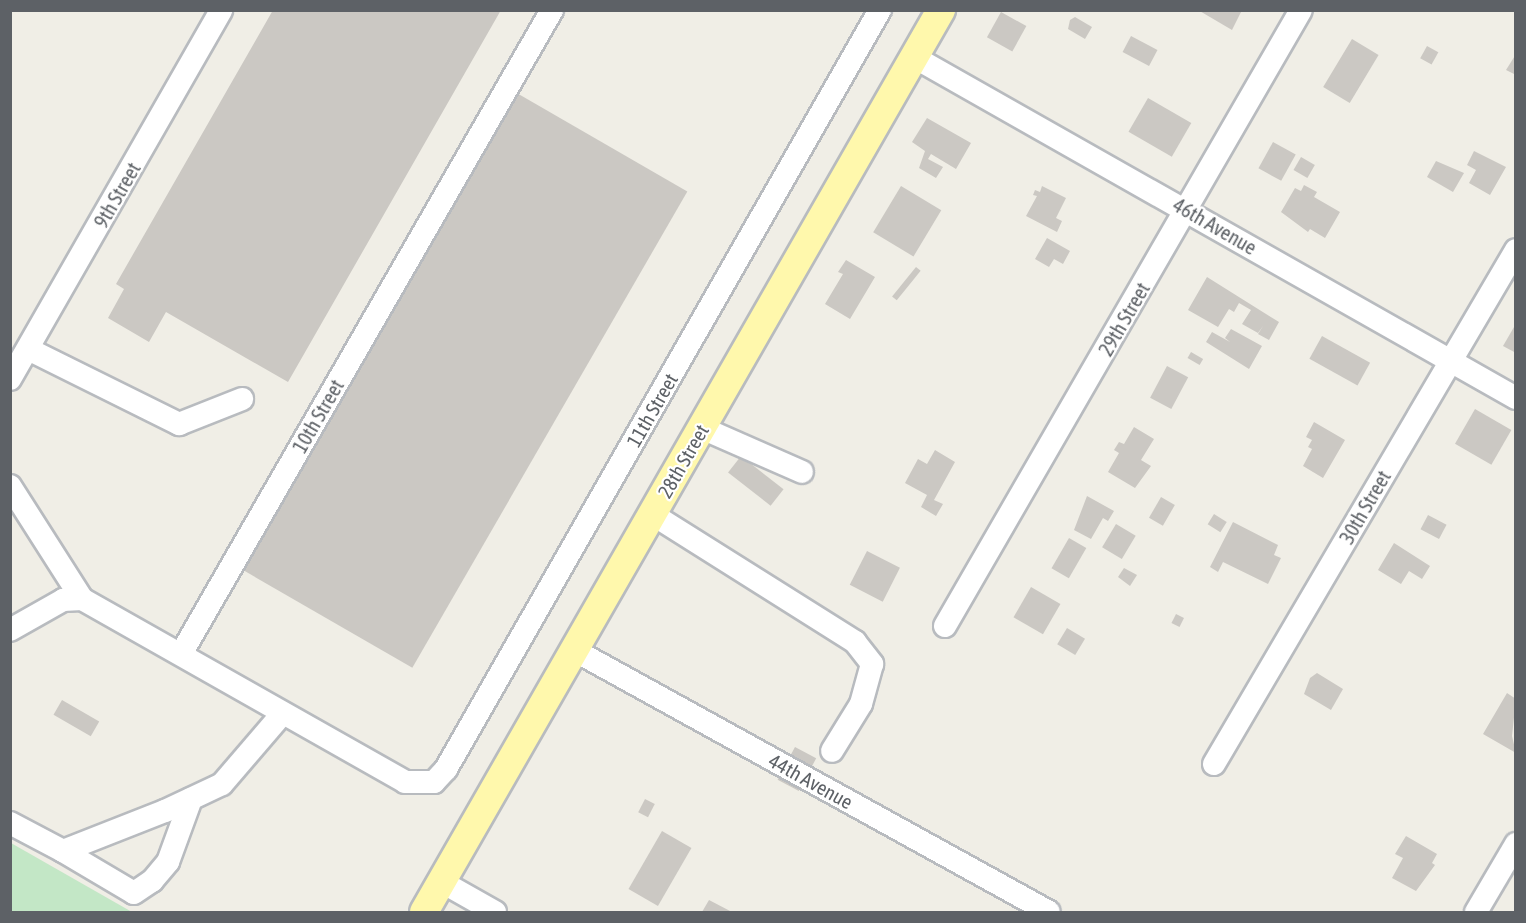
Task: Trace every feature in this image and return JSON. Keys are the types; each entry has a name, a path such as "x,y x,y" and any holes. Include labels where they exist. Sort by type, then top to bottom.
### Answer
{"main road":[{"name":"28th Street","path":"424,912 941,10"}],"street":[{"name":"9th Street","path":"10,379 221,10"},
{"name":"10th Street","path":"181,654 552,10"},
{"name":"11th Street","path":"282,714 405,782 434,782 446,769 880,10"},
{"name":"29th Street","path":"945,626 1301,10"},
{"name":"46th Avenue","path":"914,57 1187,209 1448,362 1515,398"},
{"name":"30th Street","path":"1214,764 1515,250"},
{"path":"28,349 179,424 242,399"},
{"path":"702,428 802,472"},
{"path":"10,486 82,599 282,714 222,784 63,851"},
{"path":"652,514 855,642 872,664 861,704 832,751"},
{"path":"10,630 63,600 82,599"},
{"name":"44th Avenue","path":"574,650 1048,912"},
{"path":"10,823 134,893 152,881 168,862 191,799"},
{"path":"1476,912 1515,844"},
{"path":"442,882 495,912"}],"green space":[{"path":"11,843 132,912 11,912"}],"building":[{"path":"273,10 501,10 288,382 166,312 149,342 108,318 124,289 116,284"},
{"path":"1198,10 1242,10 1232,30"},
{"path":"1001,12 1026,26 1012,51 987,37"},
{"path":"1075,17 1092,27 1085,39 1068,29 1070,20"},
{"path":"1131,36 1157,50 1149,66 1123,52"},
{"path":"1352,39 1379,55 1350,103 1323,87"},
{"path":"1427,46 1438,52 1432,65 1420,58"},
{"path":"1516,54 1516,75 1506,70"},
{"path":"515,92 687,192 412,668 240,568"},
{"path":"1148,98 1191,123 1172,157 1128,132"},
{"path":"927,118 971,143 956,169 931,154 928,159 943,167 936,178 919,168 925,151 912,142"},
{"path":"1273,142 1296,155 1281,181 1258,168"},
{"path":"1474,151 1506,167 1490,195 1469,183 1476,170 1467,165"},
{"path":"1301,157 1315,165 1307,178 1294,170"},
{"path":"1436,161 1464,173 1453,192 1427,177"},
{"path":"1304,185 1317,192 1314,197 1340,212 1325,238 1310,229 1308,232 1281,212 1295,188 1301,191"},
{"path":"901,186 941,210 913,256 873,232"},
{"path":"1042,186 1066,198 1056,218 1062,221 1057,232 1026,216 1037,196 1033,195 1035,190 1040,192"},
{"path":"1047,238 1070,251 1063,264 1054,259 1049,267 1035,259"},
{"path":"846,260 875,277 850,319 825,304 843,274 838,272"},
{"path":"916,267 921,271 897,300 892,297"},
{"path":"1207,277 1279,322 1269,340 1258,334 1263,326 1258,333 1242,324 1251,310 1239,303 1234,312 1229,309 1218,327 1188,310"},
{"path":"1514,327 1516,328 1516,353 1503,346"},
{"path":"1231,329 1262,346 1249,369 1206,342 1212,332 1230,342 1225,338"},
{"path":"1322,336 1370,363 1357,385 1309,359"},
{"path":"1191,352 1203,359 1200,365 1188,358"},
{"path":"1167,366 1188,377 1171,409 1150,398"},
{"path":"1475,409 1511,430 1491,465 1455,444"},
{"path":"1314,422 1345,440 1323,478 1303,466 1312,449 1308,447 1312,440 1306,437"},
{"path":"1134,427 1154,439 1141,460 1151,466 1135,488 1108,472 1119,453 1114,450 1119,442 1124,444"},
{"path":"935,450 955,462 934,500 943,504 936,516 921,507 927,495 905,483 918,459 927,464"},
{"path":"741,456 784,489 771,506 728,473"},
{"path":"1087,496 1114,511 1108,521 1103,518 1091,539 1074,530"},
{"path":"1161,497 1175,505 1163,526 1149,518"},
{"path":"1214,514 1227,522 1220,532 1208,524"},
{"path":"1428,515 1447,525 1439,539 1420,529"},
{"path":"1233,522 1278,545 1274,555 1281,558 1268,584 1223,562 1218,572 1210,567"},
{"path":"1116,524 1136,536 1122,559 1102,547"},
{"path":"1069,538 1086,548 1069,578 1052,568"},
{"path":"1394,543 1430,566 1422,579 1409,571 1401,584 1378,570"},
{"path":"867,551 900,568 883,602 850,585"},
{"path":"1124,568 1137,575 1130,586 1118,577"},
{"path":"1031,587 1060,604 1043,634 1014,617"},
{"path":"1176,614 1184,618 1179,627 1171,623"},
{"path":"1067,628 1085,639 1075,655 1057,644"},
{"path":"1317,673 1343,689 1331,710 1304,694 1310,678"},
{"path":"1507,693 1516,699 1512,736 1516,753 1483,734"},
{"path":"62,700 99,722 91,736 54,715"},
{"path":"795,747 816,758 799,791 778,780"},
{"path":"645,799 655,804 648,817 638,812"},
{"path":"662,831 691,848 658,906 628,889"},
{"path":"1406,836 1437,854 1432,863 1435,865 1416,891 1392,878 1403,858 1395,854"},
{"path":"709,900 732,912 702,912"}]}
